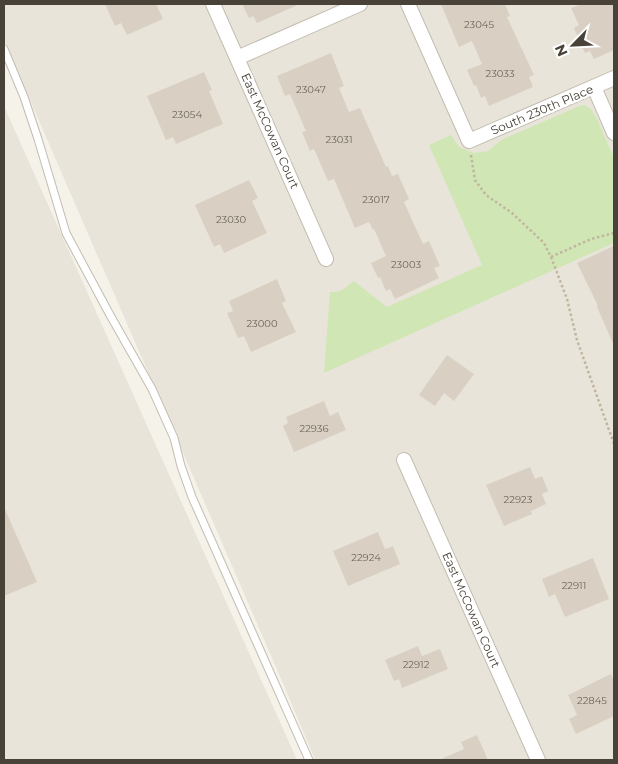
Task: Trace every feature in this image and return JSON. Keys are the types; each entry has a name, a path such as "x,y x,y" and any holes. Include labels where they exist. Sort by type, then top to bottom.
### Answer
{"street":[{"name":"East McCowan Court","path":"213,4 326,259"},
{"path":"237,58 360,4"},
{"path":"408,4 469,141"},
{"name":"South 230th Place","path":"469,141 614,78"},
{"path":"594,87 614,133"},
{"name":"East McCowan Court","path":"404,460 538,760"}],"lane":[{"path":"4,49 24,97 66,234 152,389 174,438 192,497 309,760"}],"path":[{"path":"469,141 475,180 486,195 512,213 544,243 551,257 566,299 577,340 614,444"},
{"path":"551,257 591,239 614,232"}],"shaded area":[{"path":"4,4 614,4 614,760 315,760 4,40"},
{"path":"4,106 41,189 297,760 4,760"}],"green space":[{"path":"584,105 591,109 596,117 614,158 614,243 324,373 330,292 340,291 354,281 387,307 482,265 429,145 451,135 459,147 474,153 488,151 501,140"}],"building":[{"path":"105,4 156,4 163,19 127,35 121,23 115,26"},
{"path":"242,4 300,4 257,23 253,16 249,18"},
{"path":"441,4 505,4 510,16 507,17 534,75 529,77 533,87 489,106 485,96 481,98 467,70 482,64 472,41 459,47"},
{"path":"582,4 614,4 614,50 594,59 590,51 585,53 574,28 579,25 571,8"},
{"path":"331,53 344,86 339,88 349,112 360,108 386,167 388,166 392,176 398,174 409,199 404,202 423,244 429,241 440,266 434,268 439,278 395,299 390,289 386,291 371,263 386,256 374,229 369,222 355,228 334,179 328,181 314,149 310,151 302,132 306,131 290,94 285,96 277,76"},
{"path":"204,72 212,90 209,91 223,124 176,144 173,137 166,140 147,96"},
{"path":"249,180 258,198 252,201 267,233 224,253 220,244 214,247 195,205"},
{"path":"614,246 614,346 598,306 577,263"},
{"path":"277,279 286,301 282,303 296,332 251,352 244,336 238,338 227,313 233,311 229,301"},
{"path":"447,355 474,374 454,401 444,393 435,406 419,395"},
{"path":"324,401 330,416 338,412 346,430 294,452 283,426 288,423 286,417"},
{"path":"530,467 535,479 542,476 548,491 542,494 546,504 531,511 532,514 504,526 486,485"},
{"path":"4,507 37,582 4,596"},
{"path":"378,532 385,549 393,546 400,564 348,586 333,551"},
{"path":"593,558 609,599 565,617 555,594 549,597 542,579"},
{"path":"418,646 422,656 440,649 448,669 402,688 399,679 394,681 385,660"},
{"path":"611,674 614,681 614,716 576,734 569,719 577,715 568,695"},
{"path":"477,735 488,760 439,760 464,749 461,742"}]}
